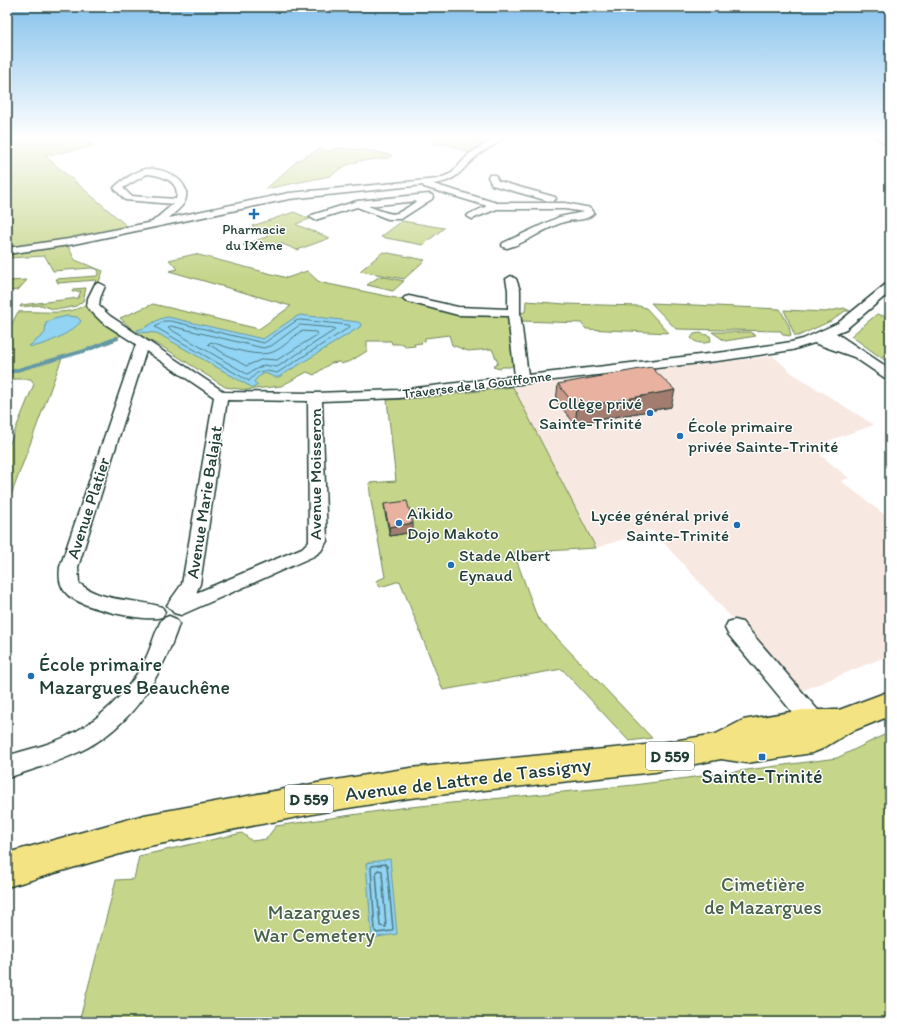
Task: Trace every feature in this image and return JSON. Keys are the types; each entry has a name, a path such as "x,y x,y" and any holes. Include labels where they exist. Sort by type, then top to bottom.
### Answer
{"main road":[{"name":"Avenue de Lattre de Tassigny","path":"7,870 144,831 323,797 410,783 655,758 721,746 744,733 802,723 827,723 890,703"}],"street":[{"path":"125,184 118,188 128,198 180,202"},
{"path":"152,225 160,221 179,205 183,192 179,184"},
{"path":"422,184 496,206 573,206 588,210 589,213 584,216 562,219 507,245"},
{"path":"7,251 69,242 272,199 308,193 422,184"},
{"path":"498,184 559,201"},
{"path":"357,204 391,217 401,216 442,189"},
{"path":"315,218 357,204 429,197"},
{"path":"530,206 543,197"},
{"path":"471,216 496,206"},
{"path":"511,279 514,290 514,313 522,379"},
{"path":"99,286 94,298 93,307 106,320 221,396"},
{"name":"Traverse de la Gouffonne","path":"221,396 315,397 399,394 725,356 792,346 814,339 842,326 890,286"},
{"path":"409,299 458,311 514,313"},
{"path":"827,333 890,375"},
{"path":"814,339 837,348 859,354"},
{"name":"Avenue Platier","path":"142,344 69,567 68,580 72,589 81,596 107,603 170,612"},
{"name":"Avenue Marie Balajat","path":"7,767 70,746 92,734 111,721 125,707 145,680 165,638 170,612 187,593 191,584 221,396"},
{"name":"Avenue Moisseron","path":"170,612 308,552 315,547 318,541 315,397"},
{"path":"735,628 827,723"}],"shaded area":[{"name":"Lycée général privé Sainte-Trinité","path":"773,356 792,373 874,425 822,443 831,450 820,455 849,478 841,481 890,519 890,655 799,692 652,530 596,548 513,387"}],"green space":[{"path":"7,184 78,184 128,227 63,240 7,248"},
{"path":"272,184 291,184 266,189"},
{"path":"294,212 310,219 296,224 297,225 330,238 297,250 280,243 261,250 243,245 269,236 252,226"},
{"path":"402,221 444,228 423,245 381,237"},
{"path":"68,246 75,260 103,271 92,300 123,335 116,337 119,339 96,348 62,358 7,506 7,450 34,384 31,379 16,379 7,381 7,332 18,312 66,311 75,310 83,306 89,299 96,280 58,283 56,279 97,276 99,272 97,269 91,268 53,271 45,256 7,258 7,255"},
{"path":"383,252 425,260 404,279 360,271"},
{"path":"195,254 287,278 307,271 318,281 323,283 396,298 453,314 469,316 509,316 515,365 510,367 502,367 500,369 493,367 498,363 492,349 468,351 452,345 449,335 425,338 425,341 421,342 422,343 414,344 415,346 405,347 404,344 392,344 391,341 367,341 367,351 351,361 341,364 340,362 331,363 314,375 307,372 281,386 246,390 225,387 166,349 137,334 120,318 153,304 259,329 291,306 169,271 178,269 169,260"},
{"path":"380,276 404,281 393,291 367,285"},
{"path":"27,280 18,290 7,291 7,281"},
{"path":"86,288 83,301 76,306 62,309 53,309 41,305 20,307 21,305 78,298 81,291 72,292 73,289"},
{"path":"526,301 565,304 639,306 646,308 669,333 586,329 581,323 521,321 526,371 519,313 525,312"},
{"path":"651,303 780,309 789,326 791,336 783,335 781,331 676,329"},
{"path":"844,308 850,311 845,311 833,320 798,336 795,336 784,310 825,312"},
{"path":"877,314 890,318 890,364 851,336"},
{"path":"712,332 750,332 756,336 725,341"},
{"path":"700,333 710,336 711,341 700,343 691,338 694,334"},
{"name":"Stade Albert Eynaud","path":"513,387 596,548 514,553 537,617 652,738 629,741 562,669 443,690 400,581 380,587 376,581 385,577 369,483 396,481 387,400 420,398"},
{"name":"Cimetière de Mazargues","path":"890,732 890,1022 79,1022 116,880 134,879 139,856 242,833 252,841 266,839 276,826 400,808 634,785 837,758"}],"water":[{"path":"300,315 358,322 361,324 360,327 279,377 274,377 265,373 258,377 254,382 258,385 253,388 157,333 138,332 137,330 160,319 168,317 263,339"},
{"path":"67,316 77,317 81,321 72,330 49,342 41,345 29,346 45,333 46,323 54,319"},
{"path":"390,859 397,934 372,938 366,863"}],"building":[{"path":"651,367 675,390 577,408 558,384"},
{"path":"407,501 413,523 389,527 384,504"}],"waterway":[{"path":"7,373 84,351 117,338"}],"place":[{"name":"Pharmacie du IXème","path":"254,214"},
{"name":"Collège privé Sainte-Trinité","path":"650,413"},
{"name":"École primaire privée Sainte-Trinité","path":"680,436"},
{"name":"Aïkido Dojo Makoto","path":"399,523"},
{"name":"Lycée général privé Sainte-Trinité","path":"737,525"},
{"name":"Stade Albert Eynaud","path":"451,565"},
{"name":"École primaire Mazargues Beauchêne","path":"31,676"},
{"name":"Sainte-Trinité","path":"762,757"}],"park label":[{"name":"Mazargues War Cemetery","path":"314,924"}]}
